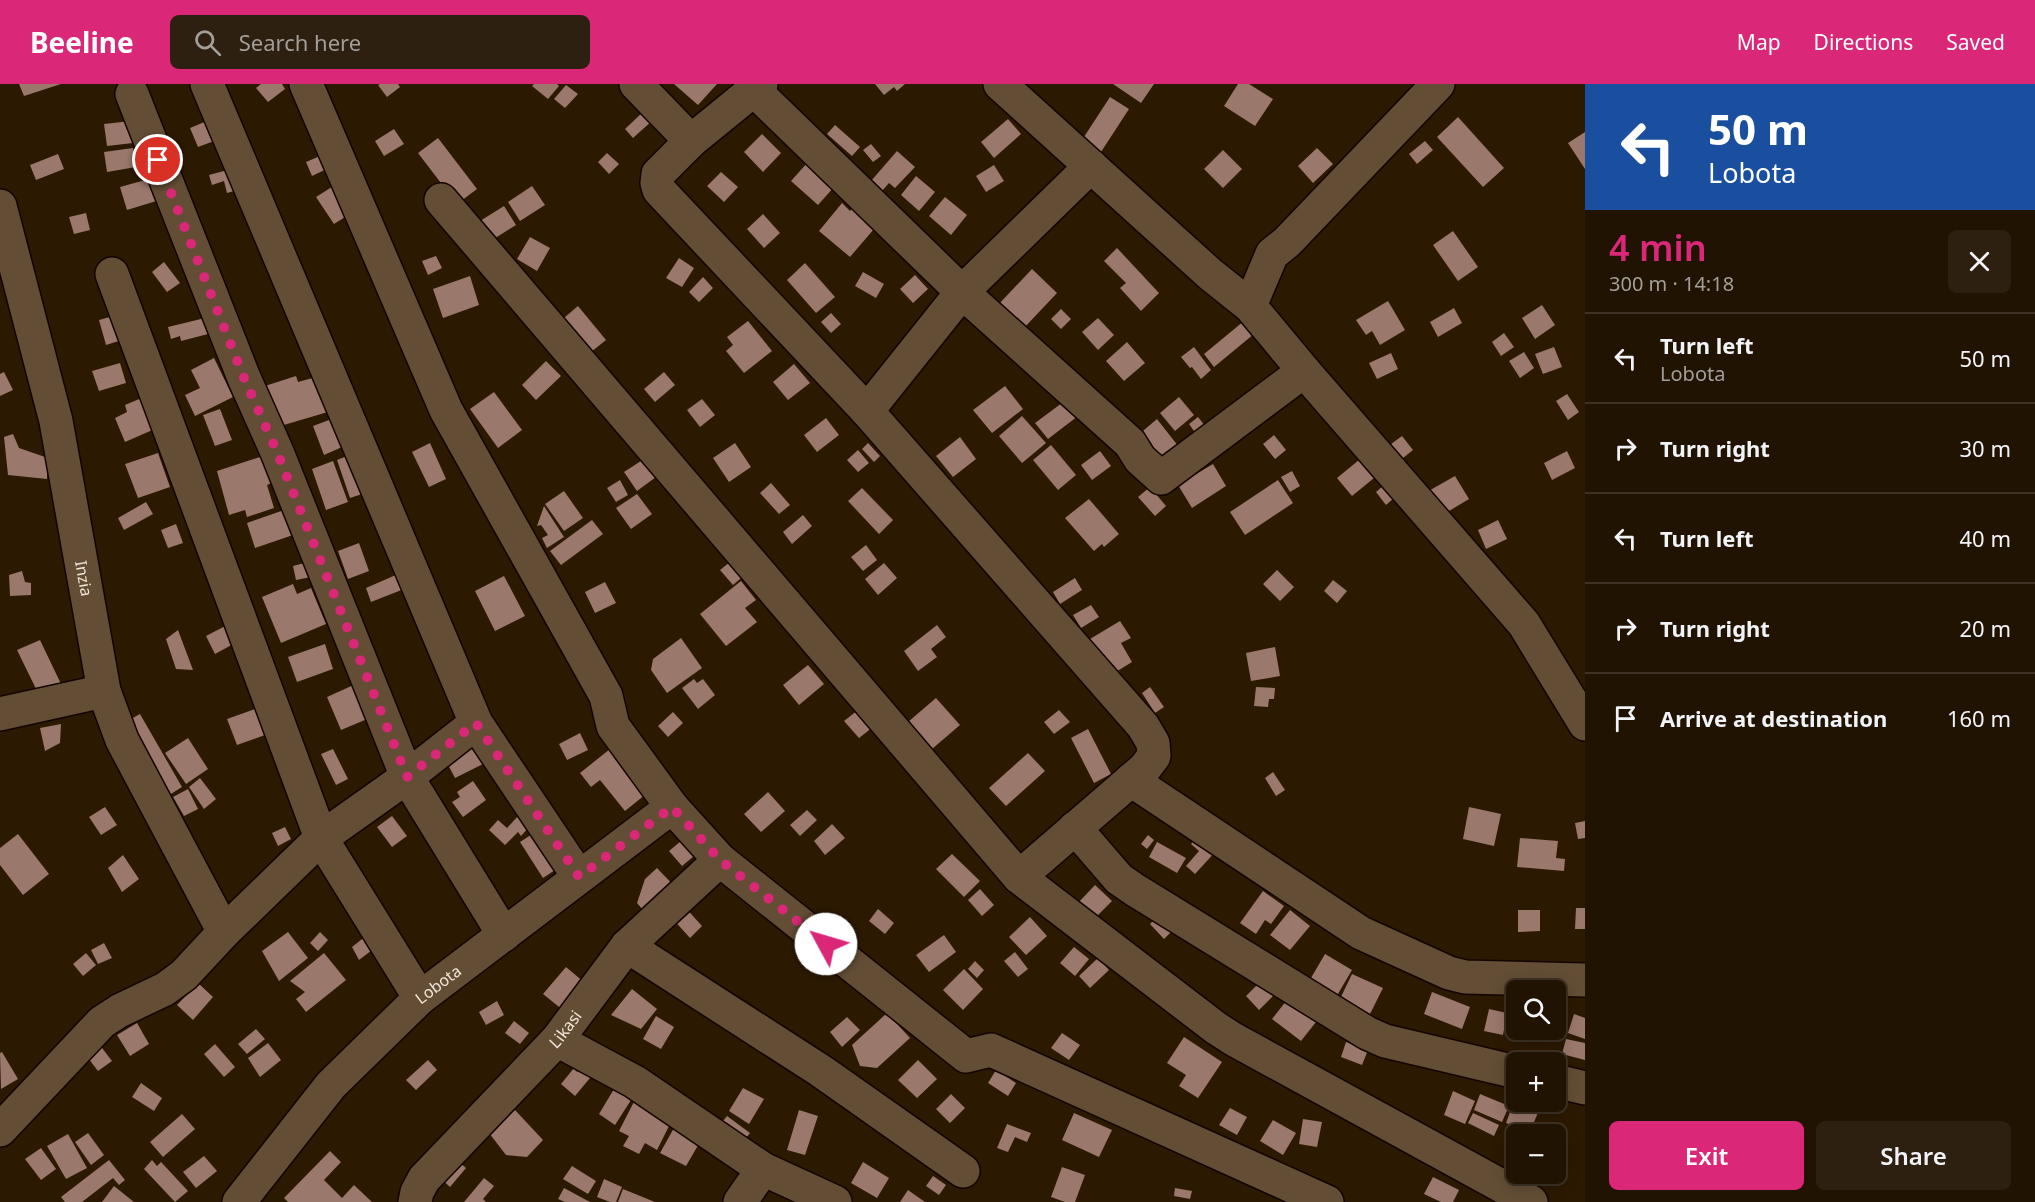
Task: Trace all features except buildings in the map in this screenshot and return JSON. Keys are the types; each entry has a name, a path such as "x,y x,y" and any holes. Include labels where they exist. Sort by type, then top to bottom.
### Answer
{"lane":[{"path":"207,84 476,723 579,877"},
{"path":"306,84 446,411 606,696 613,726 672,807 720,860 966,1056 991,1050 1327,1202"},
{"path":"636,84 691,141"},
{"path":"1000,84 1210,274 1250,306 1524,624 1585,724"},
{"path":"1250,306 1272,254 1287,242 1438,84"},
{"path":"1019,877 1145,768 1154,756 1153,744 1143,726 867,411 659,190 658,174 691,141 757,87 962,292 1130,443 1140,459 1161,478 1304,371"},
{"path":"132,94 244,378 277,452 407,777 504,935"},
{"path":"867,411 962,292 1091,166"},
{"path":"441,200 1019,877 1233,1039 1531,1202"},
{"name":"Inzia","path":"0,206 56,421 104,691 122,740 224,932"},
{"path":"112,274 321,838 420,998"},
{"path":"0,714 104,691"},
{"path":"0,1130 102,1022 119,1011 165,989 184,975 224,932 321,838 407,777 476,723"},
{"path":"1131,780 1361,933 1449,973 1465,977 1585,980"},
{"name":"Lobota","path":"239,1202 331,1085 420,998 672,807"},
{"path":"1075,828 1119,879 1367,1033 1385,1041 1506,1070"},
{"name":"Likasi","path":"416,1202 417,1192 424,1179 557,1040 627,946 720,860"},
{"path":"627,946 821,1071 963,1170"},
{"path":"557,1040 635,1082 763,1169 835,1202"},
{"path":"1566,1084 1585,1088"},
{"path":"740,1202 763,1169"}],"route":[{"path":"158,160 244,378 277,452 407,777 476,723 579,877 672,807 720,860 826,944"}]}
